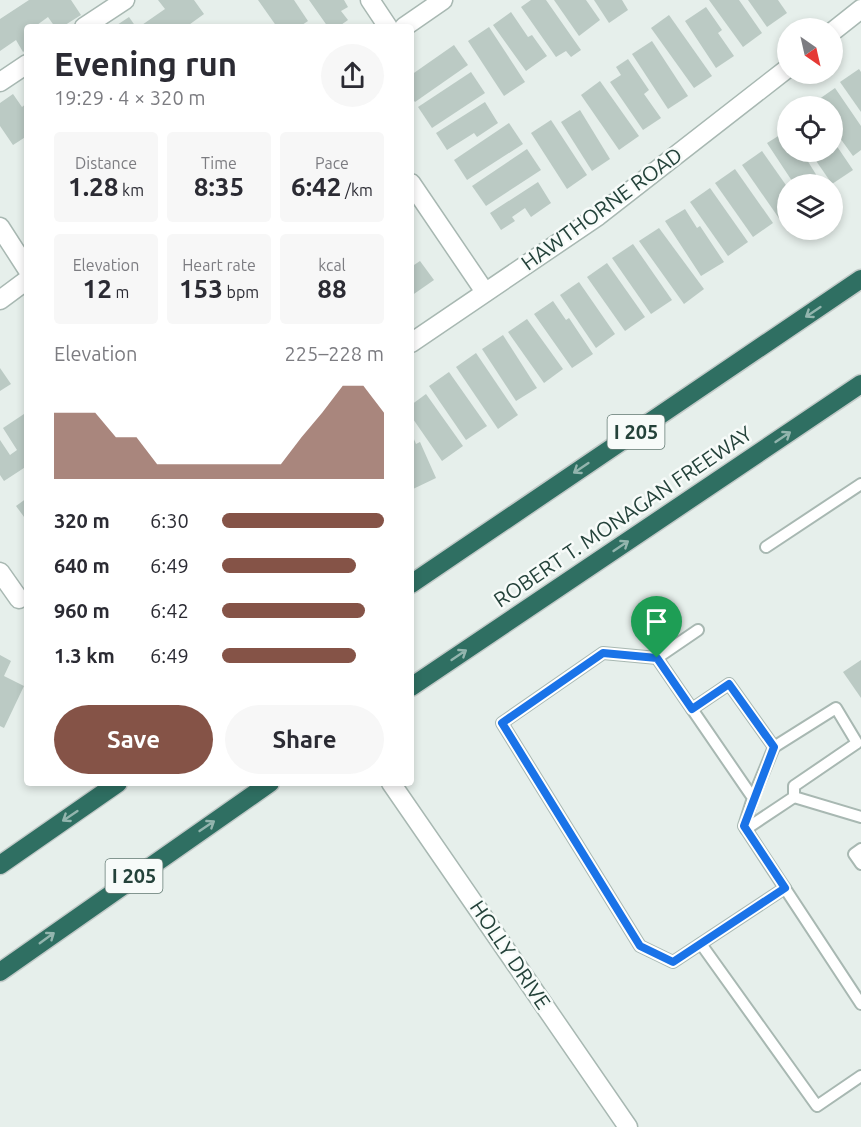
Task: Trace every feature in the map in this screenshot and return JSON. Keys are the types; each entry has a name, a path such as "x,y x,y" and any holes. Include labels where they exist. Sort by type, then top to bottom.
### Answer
{"highway":[{"name":"I 205","path":"414,582 861,279"},
{"name":"ROBERT T. MONAGAN FREEWAY","path":"414,685 861,384"},
{"path":"0,865 114,786"},
{"name":"I 205","path":"0,972 266,786"}],"street":[{"path":"89,24 125,0"},
{"path":"370,0 386,24"},
{"path":"408,24 443,0"},
{"path":"843,23 861,9"},
{"path":"0,81 24,66"},
{"name":"HAWTHORNE ROAD","path":"414,341 598,216 777,77"},
{"path":"414,187 485,292"},
{"path":"0,227 24,264"},
{"path":"0,300 24,282"},
{"path":"0,572 19,599"},
{"name":"HOLLY DRIVE","path":"393,786 628,1127"}],"lane":[{"path":"766,547 861,484"},
{"path":"698,630 657,658 603,653 502,723 640,946 673,962 785,888"},
{"path":"657,658 753,798"},
{"path":"692,709 729,684 774,747"},
{"path":"794,797 794,786 857,743 836,708 774,747 744,826 861,1004"},
{"path":"794,797 861,817"},
{"path":"746,829 794,797"},
{"path":"861,849 854,854 861,864"},
{"path":"700,944 817,1106 861,1076"}],"building":[{"path":"29,0 71,0 81,15 67,24 53,24 48,17 38,24 24,24 23,52 16,40 0,51 0,19"},
{"path":"158,0 194,0 204,14 190,24 143,24 165,9"},
{"path":"258,0 294,0 308,21 304,24 275,24"},
{"path":"309,0 344,0 348,7 341,11 348,20 342,24 326,24"},
{"path":"531,0 546,0 581,50 571,57 566,51 556,57 521,7"},
{"path":"554,0 586,0 600,20 579,36"},
{"path":"594,0 622,0 628,10 609,23"},
{"path":"709,0 739,0 762,33 743,47"},
{"path":"748,0 778,0 787,13 767,27"},
{"path":"706,7 722,30 718,33 734,56 716,68 685,21"},
{"path":"511,12 528,37 532,35 547,56 526,71 493,25"},
{"path":"669,15 712,76 694,88 651,28"},
{"path":"129,17 134,24 118,24"},
{"path":"489,27 525,82 504,96 468,41"},
{"path":"652,41 688,96 668,109 632,54"},
{"path":"454,45 468,65 415,102 414,73"},
{"path":"628,59 649,90 644,94 661,118 643,130 610,82 621,75 616,67"},
{"path":"859,69 861,72 861,112 841,84 843,80"},
{"path":"471,72 485,93 432,128 418,107"},
{"path":"600,81 639,136 619,150 581,95"},
{"path":"835,88 840,96 824,96"},
{"path":"13,94 22,107 24,105 24,138 13,145 0,126 0,103"},
{"path":"843,100 861,126 861,150 853,156 843,142"},
{"path":"485,102 498,123 477,137 474,133 447,150 436,133"},
{"path":"580,110 610,159 592,171 561,122"},
{"path":"551,120 587,175 567,189 531,133"},
{"path":"509,123 523,144 467,180 454,160"},
{"path":"777,137 777,158 767,143"},
{"path":"527,149 541,170 486,206 472,186"},
{"path":"762,151 778,174 777,215 742,165"},
{"path":"843,155 853,170 843,177 843,174 825,174 817,162 843,162"},
{"path":"780,162 808,162 816,174 787,174"},
{"path":"735,169 773,223 753,237 715,183"},
{"path":"538,182 551,203 531,217 525,208 512,217 515,221 501,230 490,213"},
{"path":"710,188 748,242 728,256 690,202"},
{"path":"685,209 697,228 700,226 724,262 701,276 665,221"},
{"path":"659,228 704,289 684,304 639,241"},
{"path":"633,244 672,300 651,314 612,258"},
{"path":"420,261 434,280 414,294 414,265"},
{"path":"607,263 645,317 625,331 587,277"},
{"path":"579,282 615,334 596,348 560,295"},
{"path":"553,301 566,320 569,318 593,354 572,368 534,314"},
{"path":"527,319 563,369 544,383 508,332"},
{"path":"503,335 537,388 516,401 482,349"},
{"path":"476,353 518,415 498,429 456,367"},
{"path":"0,368 11,384 0,391"},
{"path":"449,372 487,426 466,440 429,386"},
{"path":"426,394 463,446 442,461 414,420 414,403"},
{"path":"24,414 24,468 4,481 0,475 0,440 10,455 17,450 3,428"},
{"path":"414,439 416,444 420,442 436,478 414,489"},
{"path":"24,500 24,517 16,506"},
{"path":"0,655 11,661 4,676 24,686 4,728 0,726"},
{"path":"861,660 861,698 843,672"}],"route":[{"path":"603,653 657,658 692,709 729,684 774,747 744,826 785,888 673,962 640,946 502,723 603,653"}]}
